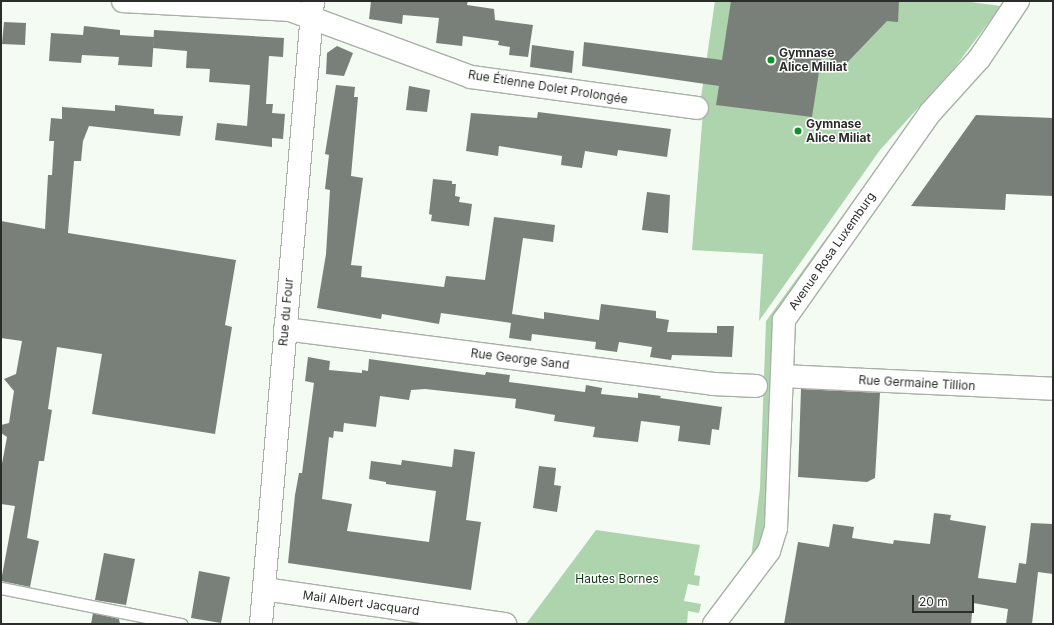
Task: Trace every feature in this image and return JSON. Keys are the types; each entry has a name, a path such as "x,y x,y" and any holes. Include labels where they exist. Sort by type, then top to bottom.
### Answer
{"street":[{"name":"Rue Étienne Dolet Prolongée","path":"123,1 290,10 312,9 470,77 697,108"},
{"name":"Avenue Rosa Luxemburg","path":"714,624 769,551 776,528 779,497 784,320 930,114 979,59 1018,1"},
{"name":"Rue du Four","path":"261,624 312,9"},
{"name":"Rue George Sand","path":"285,329 713,384 756,386"},
{"name":"Rue Germaine Tillion","path":"782,376 1053,388"},
{"name":"Mail Albert Jacquard","path":"264,589 505,624"}],"lane":[{"path":"1,588 181,624"}],"green space":[{"name":"Gymnase Alice Miliat","path":"715,1 963,1 1001,6 955,67 880,150 759,321 763,254 692,250 704,99 701,98"},
{"path":"902,134 778,312 771,493 764,543 751,558 760,488 766,321"},
{"name":"Hautes Bornes","path":"596,530 700,545 694,575 700,576 699,586 688,584 684,601 701,604 699,613 688,611 687,624 526,624"}],"building":[{"path":"371,1 468,1 467,5 494,9 495,20 533,25 528,57 509,55 510,47 498,45 499,41 463,36 462,46 436,43 439,18 403,15 402,24 369,19"},
{"name":"Gymnase Alice Milliat","path":"731,1 899,1 898,22 887,21 841,69 822,52 812,117 716,105 719,86 582,66 584,42 722,60"},
{"path":"4,22 26,23 25,45 2,44"},
{"path":"84,26 120,30 120,35 154,37 152,67 118,65 119,57 82,55 81,63 49,61 51,33 83,35"},
{"path":"154,30 284,38 283,57 269,56 266,104 273,104 272,113 285,114 283,139 272,138 272,147 215,140 217,123 247,126 250,85 209,82 210,69 186,68 187,51 153,48"},
{"path":"532,45 574,51 572,73 530,67"},
{"path":"337,46 353,53 344,76 326,74 327,53"},
{"path":"336,85 355,87 354,97 358,97 351,176 363,178 351,265 362,266 361,277 444,287 446,276 485,280 494,217 555,225 553,242 523,238 512,314 544,319 544,312 599,320 601,304 656,311 656,318 669,320 667,332 717,333 717,326 734,326 732,357 672,355 671,360 650,357 652,347 619,342 617,352 595,349 596,342 532,334 531,341 509,338 511,323 441,313 439,324 382,314 381,319 317,308 326,254 330,190 325,189 329,155 325,154"},
{"path":"409,86 430,90 427,112 406,110"},
{"path":"115,105 154,109 154,114 183,116 180,136 89,126 83,141 81,161 74,161 68,233 236,260 225,325 232,327 215,434 92,414 102,354 57,347 48,409 52,410 44,461 39,461 27,538 39,541 30,587 1,581 15,506 1,504 1,469 7,437 1,433 1,425 9,423 14,391 4,379 16,374 22,341 1,338 1,221 45,229 48,175 52,175 54,141 49,141 51,118 62,119 62,107 115,111"},
{"path":"538,112 671,129 667,157 618,150 617,156 585,151 582,168 561,165 562,156 499,146 498,156 466,151 471,113 537,118"},
{"path":"976,115 1053,118 1053,196 1006,194 1005,210 911,206"},
{"path":"433,179 452,181 452,184 456,184 455,196 460,197 459,202 472,204 469,226 431,221 432,215 429,214"},
{"path":"647,192 670,195 668,233 642,230"},
{"path":"308,357 330,361 329,370 362,373 362,370 368,371 369,359 485,375 486,372 510,375 509,382 585,392 586,385 602,388 601,394 638,398 638,393 661,396 660,398 722,407 719,430 712,429 710,445 678,441 680,426 641,421 638,442 593,437 595,427 554,421 555,415 515,408 516,399 425,389 411,390 409,400 380,396 376,427 344,423 343,432 334,431 333,438 329,437 322,499 352,504 347,531 429,542 436,491 386,484 386,482 369,479 371,461 401,465 402,460 452,467 454,449 475,452 466,520 481,522 471,590 288,563 295,495 299,473 302,473 314,383 305,381"},
{"path":"801,389 880,393 875,478 867,482 798,477"},
{"path":"539,466 556,468 554,485 561,486 557,512 533,508"},
{"path":"934,513 951,515 950,520 986,526 978,578 1016,583 1019,563 1026,564 1031,523 1053,524 1053,574 1038,572 1032,624 1006,624 1008,609 973,603 971,624 784,624 798,542 829,547 833,524 854,527 852,538 893,544 894,540 930,544"},
{"path":"104,553 135,559 126,605 95,600"},
{"path":"199,571 230,577 221,623 191,618"},
{"path":"93,613 119,619 120,624 91,624"}],"place":[{"name":"Gymnase Alice Milliat","path":"771,60"},
{"name":"Gymnase Alice Miliat","path":"798,131"}]}
